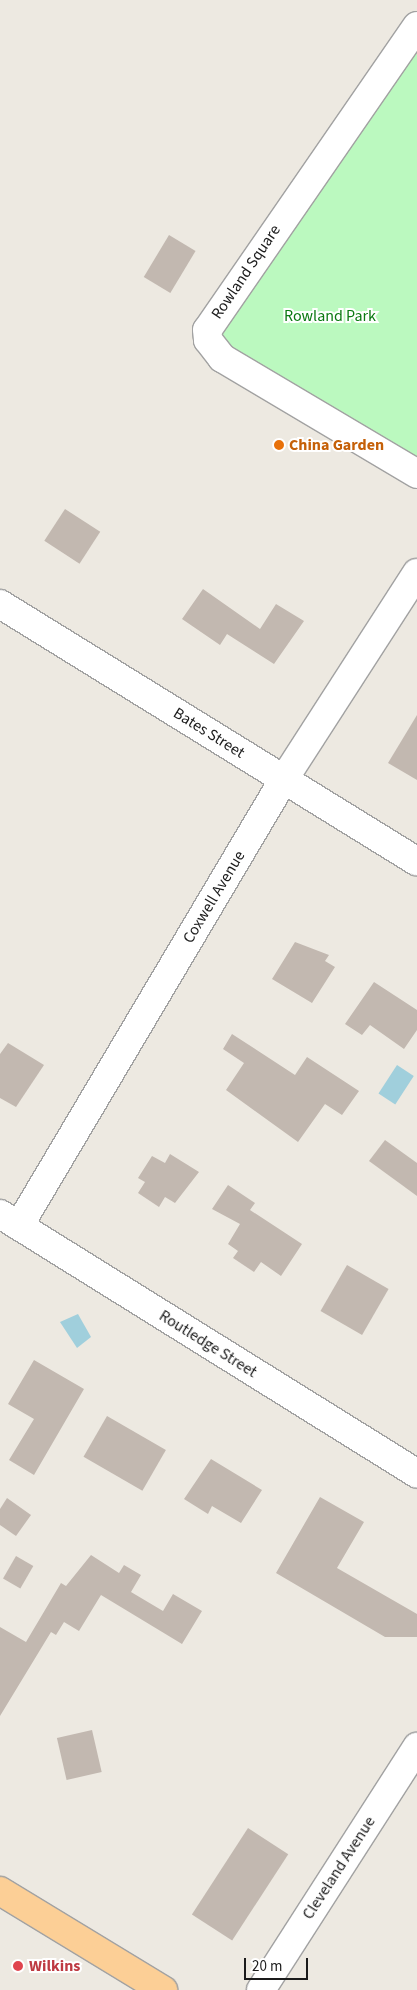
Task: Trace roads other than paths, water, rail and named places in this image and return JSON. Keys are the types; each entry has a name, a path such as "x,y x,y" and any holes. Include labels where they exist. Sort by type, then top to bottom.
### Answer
{"main road":[{"path":"0,1891 163,1990"}],"street":[{"name":"Rowland Square","path":"417,26 207,330 208,340 222,358 417,474"},
{"name":"Coxwell Avenue","path":"10,1220 284,779 417,573"},
{"name":"Bates Street","path":"0,604 417,862"},
{"name":"Routledge Street","path":"10,1220 417,1474"},
{"name":"Cleveland Avenue","path":"261,1990 417,1747"}],"water":[{"path":"397,1065 414,1076 395,1104 378,1094"},
{"path":"78,1314 91,1337 77,1348 60,1322"}],"place":[{"name":"China Garden","path":"279,445"},
{"name":"Wilkins","path":"18,1966"}],"park label":[{"name":"Rowland Park","path":"330,316"}]}
